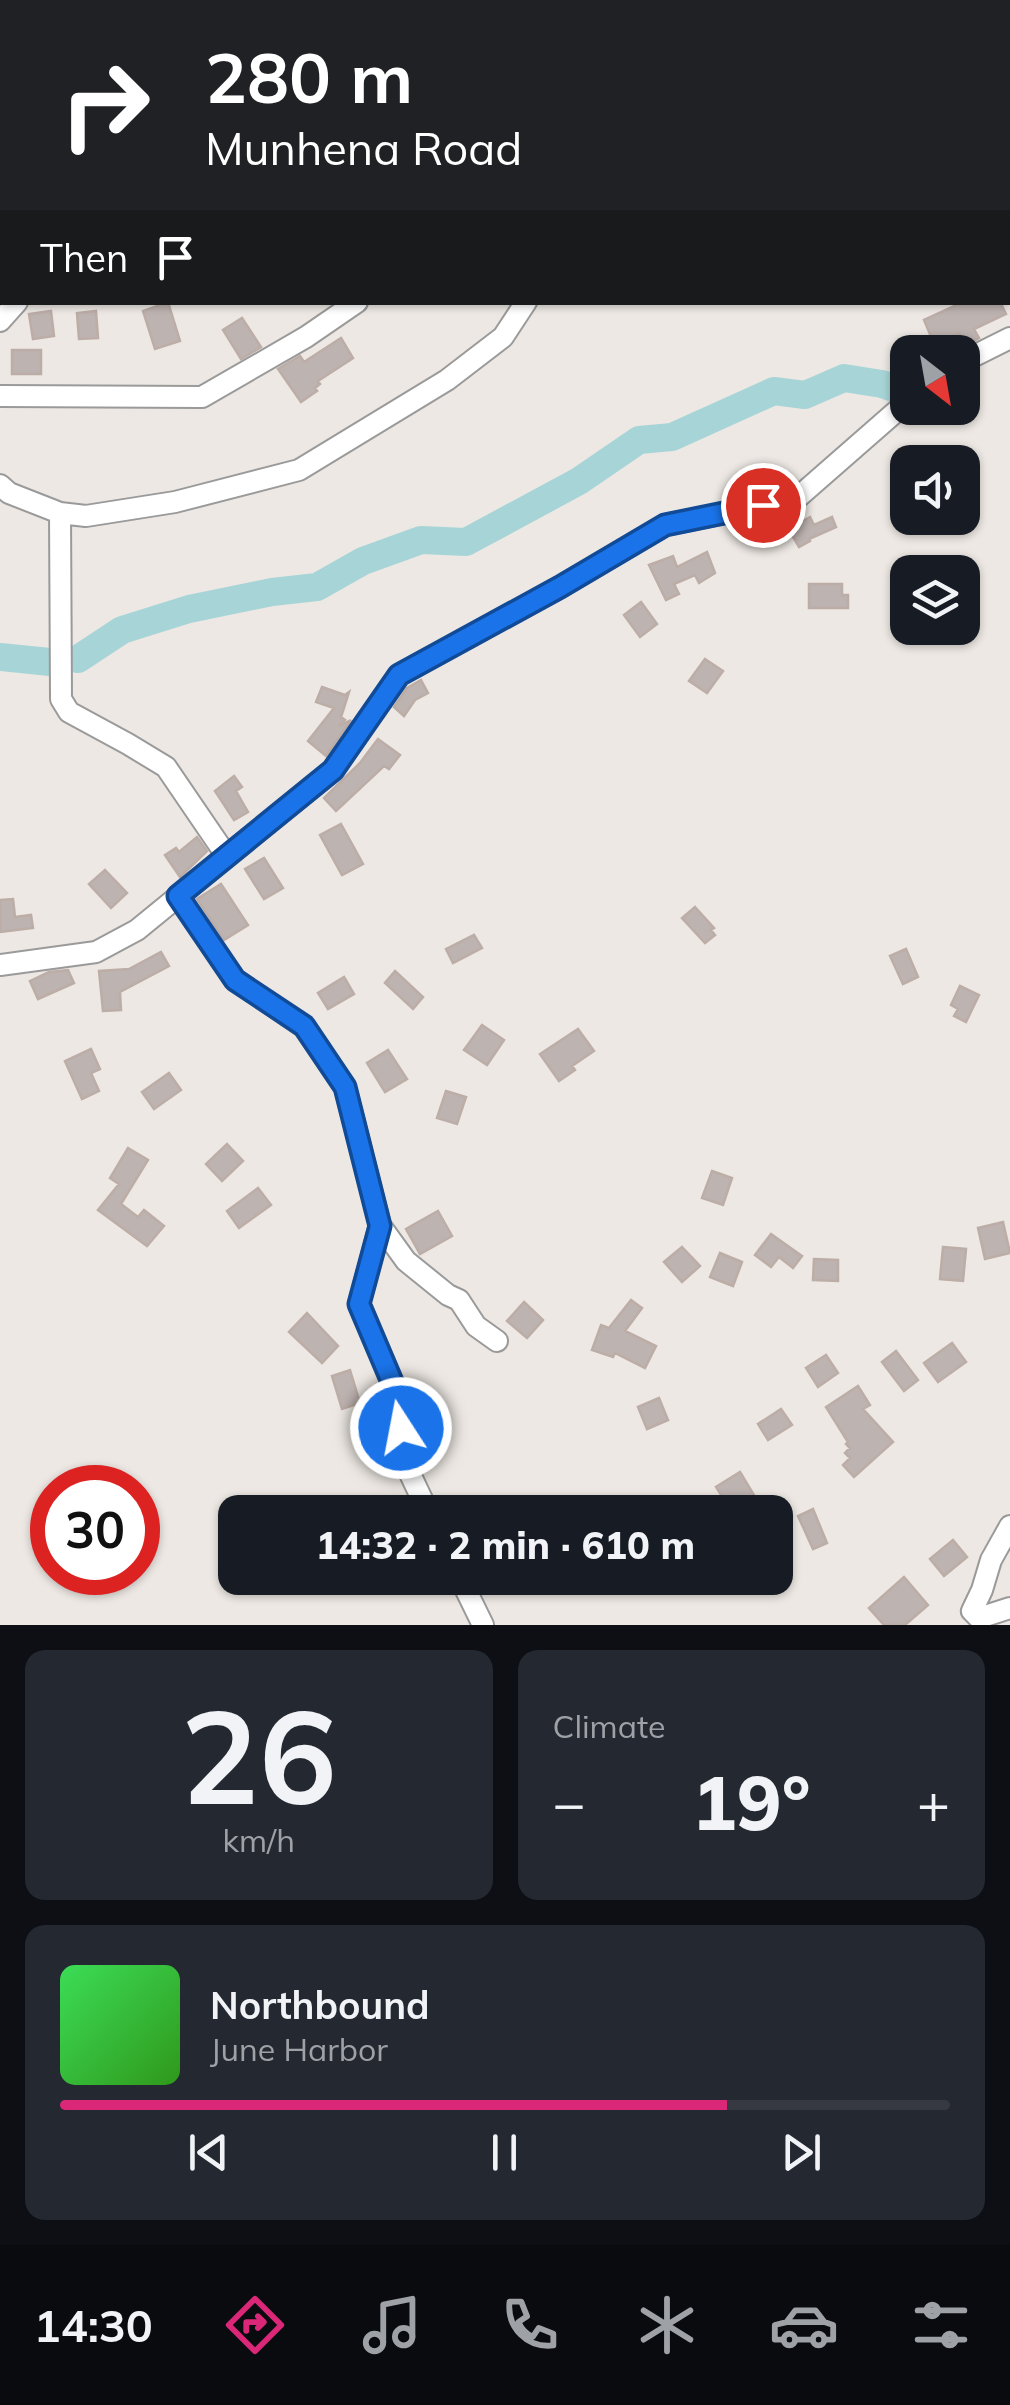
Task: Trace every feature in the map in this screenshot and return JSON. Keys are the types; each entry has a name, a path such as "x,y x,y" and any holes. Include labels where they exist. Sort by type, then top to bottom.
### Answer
{"street":[{"path":"0,396 202,397 306,337 353,305"},
{"path":"0,485 10,493 60,513 86,516 175,502 299,470 447,380 503,337 524,305"},
{"path":"980,353 1010,338"},
{"path":"0,965 96,952 137,930 333,770 399,675 665,525 796,499 890,417"},
{"path":"60,513 61,699 69,712 166,767 226,855"},
{"path":"178,896 235,980 304,1026 345,1087 380,1226 406,1262 459,1300 476,1326 497,1341"},
{"path":"380,1226 359,1304 398,1396 404,1461 420,1495"},
{"path":"1010,1526 991,1560 972,1611 980,1618 1010,1608"},
{"path":"468,1595 483,1625"}],"building":[{"path":"169,305 180,341 155,349 143,311"},
{"path":"956,305 1002,305 1006,314 974,329 977,335 930,335 924,320"},
{"path":"51,311 54,336 33,339 29,314"},
{"path":"96,311 98,338 79,339 77,313"},
{"path":"242,318 261,347 241,359 223,330"},
{"path":"341,338 353,358 318,381 317,391 301,402 278,369 300,356 304,362"},
{"path":"12,350 41,350 41,374 12,374"},
{"path":"810,517 814,525 832,517 836,527 799,547 789,530"},
{"path":"707,552 715,573 699,583 695,575 674,584 679,594 666,600 649,565 673,556 677,567"},
{"path":"809,584 842,584 842,595 848,595 848,608 809,608"},
{"path":"641,602 657,624 640,637 624,615"},
{"path":"705,659 723,671 707,693 689,681"},
{"path":"421,680 428,693 415,700 404,716 394,707 407,688"},
{"path":"322,687 345,695 349,692 341,717 345,720 339,726 351,720 326,756 308,741 334,708 316,702"},
{"path":"378,739 400,755 389,769 384,766 336,811 324,798"},
{"path":"234,776 242,787 236,791 248,812 234,820 215,791"},
{"path":"341,824 363,864 342,875 320,835"},
{"path":"197,837 207,851 180,877 165,855 176,848 179,852"},
{"path":"264,858 283,888 264,899 245,869"},
{"path":"105,870 127,893 111,908 89,884"},
{"path":"221,884 248,925 224,940 197,899"},
{"path":"13,899 15,917 31,915 33,928 0,932 0,900"},
{"path":"695,907 714,928 711,930 715,935 705,943 682,918"},
{"path":"474,935 482,948 453,963 446,949"},
{"path":"906,949 918,977 903,984 890,956"},
{"path":"161,952 169,966 120,992 121,1010 103,1011 99,971 129,969"},
{"path":"68,970 74,983 38,999 30,981 49,972"},
{"path":"395,971 423,997 413,1009 385,983"},
{"path":"344,977 354,994 328,1009 318,993"},
{"path":"960,986 979,995 966,1022 954,1016 958,1009 951,1005"},
{"path":"482,1025 504,1040 487,1065 464,1050"},
{"path":"578,1029 594,1051 559,1081 540,1054"},
{"path":"91,1049 100,1069 91,1073 99,1091 82,1099 65,1061"},
{"path":"388,1050 407,1079 385,1092 367,1063"},
{"path":"169,1073 181,1090 154,1109 142,1092"},
{"path":"446,1091 466,1097 457,1124 437,1118"},
{"path":"227,1144 243,1161 222,1181 206,1164"},
{"path":"128,1148 148,1160 121,1204 138,1217 144,1210 164,1226 147,1246 98,1210 119,1184 110,1178"},
{"path":"712,1171 732,1178 723,1205 702,1198"},
{"path":"258,1188 271,1205 239,1228 227,1211"},
{"path":"438,1211 452,1236 420,1254 406,1229"},
{"path":"1003,1222 1010,1253 985,1259 978,1228"},
{"path":"771,1234 802,1256 793,1268 779,1257 771,1267 755,1255"},
{"path":"682,1247 700,1266 682,1282 664,1262"},
{"path":"943,1247 966,1249 963,1281 940,1279"},
{"path":"720,1253 742,1262 733,1286 710,1277"},
{"path":"814,1259 838,1260 838,1281 813,1280"},
{"path":"631,1300 642,1308 625,1331 656,1346 645,1368 615,1353 613,1357 592,1350 601,1325 609,1328"},
{"path":"524,1302 543,1320 527,1338 507,1321"},
{"path":"307,1313 338,1346 322,1363 289,1332"},
{"path":"952,1343 966,1362 938,1382 924,1363"},
{"path":"896,1351 918,1380 904,1391 882,1362"},
{"path":"826,1355 838,1373 818,1387 806,1368"},
{"path":"350,1370 360,1403 342,1409 332,1376"},
{"path":"858,1386 870,1405 863,1409 893,1442 854,1477 843,1465 850,1458 845,1453 850,1448 848,1442 826,1407"},
{"path":"659,1398 668,1420 647,1429 638,1407"},
{"path":"781,1409 792,1425 768,1440 758,1424"},
{"path":"740,1472 754,1495 721,1495 716,1487"},
{"path":"813,1509 827,1543 813,1549 798,1516"},
{"path":"953,1540 967,1557 944,1576 930,1559"},
{"path":"904,1577 928,1605 905,1625 884,1625 869,1608"}],"waterway":[{"path":"78,659 122,630 189,609 317,587 363,561 421,540 466,542 579,481 639,440 672,437 774,391 805,395 844,378 890,387"},
{"path":"0,657 50,662"}],"route":[{"path":"401,1428 398,1396 359,1304 380,1226 345,1087 304,1026 235,980 178,896 333,770 399,675 665,525 763,505"}]}
